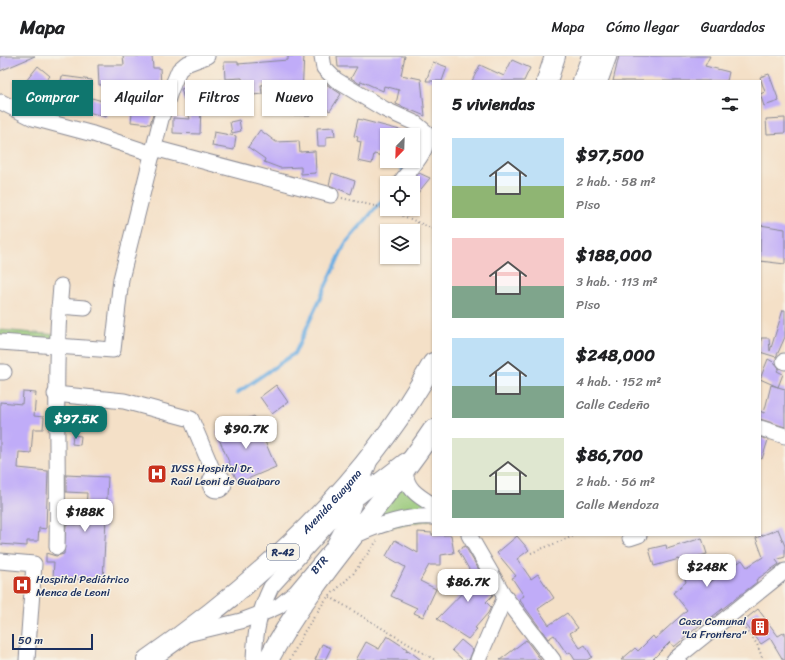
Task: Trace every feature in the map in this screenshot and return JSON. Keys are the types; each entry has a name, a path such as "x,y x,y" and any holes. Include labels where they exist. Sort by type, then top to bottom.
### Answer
{"main road":[{"path":"547,80 555,56"},
{"path":"583,80 592,56"},
{"name":"Avenida Guayana","path":"147,660 245,586 282,553 334,501 393,427 432,365"},
{"path":"268,660 299,607 406,468 432,431"}],"street":[{"path":"0,342 113,350 121,279 163,113 179,70 186,64 207,56"},
{"path":"322,56 324,68 336,80 384,109 419,125 427,133 428,139 425,148 405,176"},
{"path":"600,80 609,56"},
{"path":"1,102 33,118 153,151 331,195"},
{"path":"57,547 58,473 55,394 56,346 61,286"},
{"path":"59,306 85,308"},
{"path":"55,394 80,390 190,419 215,476"},
{"path":"761,428 785,436"},
{"name":"BTR","path":"254,660 256,626 271,587 330,521 356,497 418,452"},
{"name":"BTR","path":"182,635 241,621 260,614 288,599 327,556 342,532 372,455"},
{"path":"351,538 430,508 411,489 406,478 406,468"},
{"path":"470,536 505,597 554,660"},
{"path":"0,561 34,564 26,660"},
{"path":"674,660 784,575"},
{"path":"478,660 505,597"}],"path":[{"path":"331,195 380,206"},
{"path":"405,216 432,228"},
{"path":"290,660 304,632 329,596 357,568 380,536 384,525"},
{"path":"531,553 574,536"},
{"path":"329,596 435,660"},
{"path":"732,614 757,644 763,660"}],"green space":[{"path":"0,330 57,335 56,346 0,342"},
{"path":"406,468 432,519 367,532"}],"building":[{"path":"0,56 35,56 0,71"},
{"path":"123,56 152,56 153,68 160,68 161,80 101,80 101,85 99,85 98,65 124,65"},
{"path":"288,56 304,56 303,80 262,80 262,94 254,95 254,80 242,80 242,78 225,79 224,62 238,62 238,64 288,60"},
{"path":"337,56 405,56 401,75 421,79 425,116 396,104 399,90 384,86 383,91 361,81 360,84 351,78 357,67 338,67"},
{"path":"619,56 710,56 705,66 729,72 727,80 613,80"},
{"path":"512,60 530,68 524,80 472,80 480,65 504,76"},
{"path":"433,62 447,67 442,80 426,81"},
{"path":"38,66 50,76 47,80 27,80"},
{"path":"769,74 779,101 764,106 761,94 765,92 760,77"},
{"path":"62,76 92,80 61,80"},
{"path":"327,85 341,94 330,111 327,109"},
{"path":"185,88 185,102 181,89"},
{"path":"93,98 101,101 101,116 93,113"},
{"path":"132,116 153,116 150,124 131,122"},
{"path":"189,116 201,116 200,134 173,133 173,118 190,119"},
{"path":"785,118 785,133 767,134 766,119"},
{"path":"358,119 393,128 380,128 380,155 374,154 372,164 358,161 361,142 357,141 358,137 354,136"},
{"path":"239,120 241,131 232,133 230,122"},
{"path":"334,127 335,136 326,137 326,146 318,146 317,128"},
{"path":"260,130 276,142 299,141 300,152 315,151 316,173 301,174 301,167 280,168 264,162 265,159 248,147"},
{"path":"214,132 236,136 234,150 212,146"},
{"path":"332,173 355,181 351,194 329,185"},
{"path":"419,173 430,178 420,190 420,176 417,176"},
{"path":"761,225 785,229 785,264 761,261"},
{"path":"783,310 785,310 785,337 776,357 761,352 761,338 769,338 770,351"},
{"path":"768,359 775,363 779,368 777,371 783,374 778,387 761,379"},
{"path":"276,385 288,402 272,414 260,397"},
{"path":"771,385 785,389 785,427 761,419 761,412 764,413"},
{"path":"23,392 36,393 34,416 44,417 43,429 33,429 31,453 19,452 18,468 48,471 46,529 39,528 38,541 27,541 27,546 0,544 0,402 22,404"},
{"path":"254,416 276,467 238,483 216,432"},
{"path":"73,435 81,436 80,445 72,444"},
{"path":"761,437 768,440 761,458"},
{"path":"66,475 108,477 103,581 53,577 54,562 46,562 46,553 56,556 64,554 66,524 85,525 87,493 66,492"},
{"path":"778,529 785,546 785,557 776,560 779,564 756,580 757,582 708,620 707,619 674,647 670,642 652,660 621,660 635,648 638,651 653,636 655,639 687,610 673,593 686,582 679,559 654,566 649,549 666,545 667,549 702,538 707,554 696,557 702,576 709,583 742,560 747,567 763,557 756,538"},
{"path":"418,532 432,533 432,536 451,536 454,553 441,555 441,565 429,565 420,581 436,589 423,617 414,613 417,608 391,596 405,567 386,556 395,540 418,553"},
{"path":"517,536 529,550 517,559 531,579 538,574 554,598 538,609 549,625 567,613 578,628 570,633 580,648 585,645 592,657 587,660 575,660 570,652 567,654 554,635 548,639 519,599 524,596 512,578 516,576 497,553"},
{"path":"465,546 482,575 476,579 493,595 486,602 491,607 488,613 468,639 437,619 469,586 465,582 473,576 458,550"},
{"name":"Casa Comunal \"La Frontera\"","path":"758,609 778,636 785,632 785,660 783,660 770,638 761,644 743,621"},
{"path":"387,636 407,649 406,652 408,650 421,660 356,660 366,642 379,649"},
{"path":"461,640 473,650 469,660 463,660 452,650"},
{"path":"526,640 541,660 500,660"},
{"path":"322,644 331,648 325,660 315,660"}],"waterway":[{"path":"237,393 295,353 345,244 380,203"}],"place":[{"name":"IVSS Hospital Dr. Raúl Leoni de Guaiparo","path":"157,474"},
{"name":"Hospital Pediátrico Menca de Leoni","path":"22,585"},
{"name":"Casa Comunal \"La Frontera\"","path":"760,627"}]}
